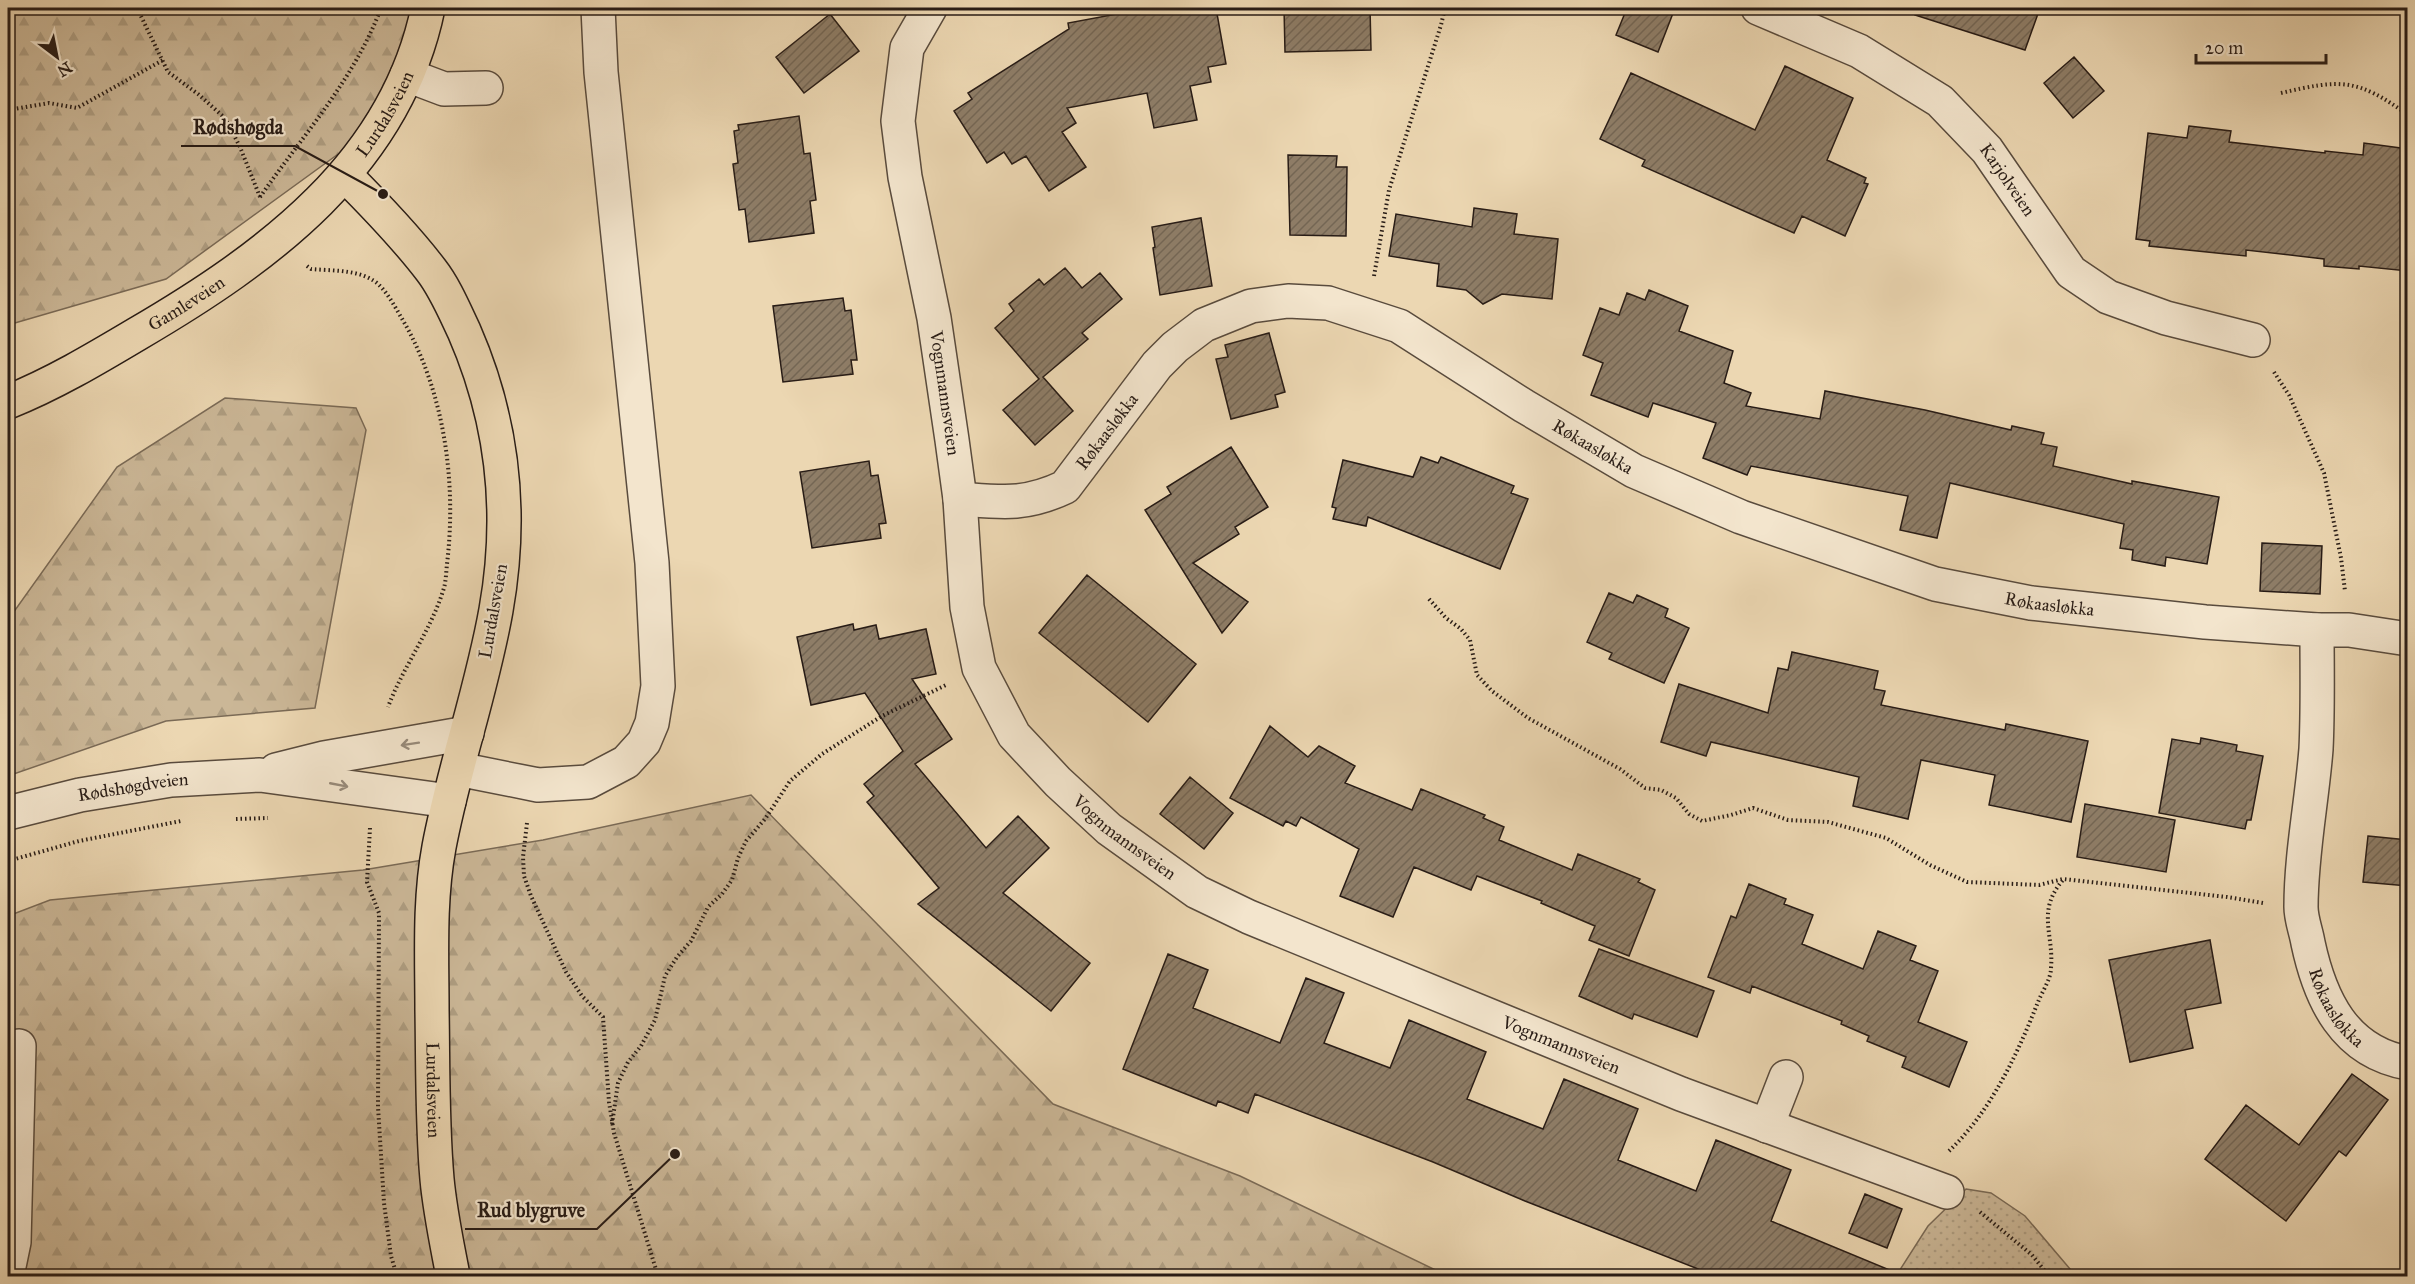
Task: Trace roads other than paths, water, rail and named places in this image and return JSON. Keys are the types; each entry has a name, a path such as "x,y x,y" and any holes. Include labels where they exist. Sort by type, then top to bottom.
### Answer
{"main road":[{"name":"Lurdalsveien","path":"428,8 423,31 407,75 382,125 345,175 395,226 433,272 454,308 475,356 488,394 498,436 504,478 506,513 503,566 495,612 449,801 433,889 431,938 434,1122 437,1178 453,1276"},
{"name":"Gamleveien","path":"8,402 86,364 193,302 248,262 300,219 345,175"}],"street":[{"path":"458,770 538,785 588,782 626,762 644,742 652,723 658,686 652,563 602,83 597,8"},
{"name":"Vognmannsveien","path":"930,8 907,48 898,121 905,177 934,318 960,499 967,607 980,668 1014,735 1058,782 1109,829 1197,892 1249,917 1462,1005 1767,1126 1932,1186"},
{"name":"Karjolveien","path":"1758,8 1859,51 1940,101 1987,150 2071,272 2108,297 2166,318 2253,340"},
{"path":"407,75 444,89 486,88"},
{"name":"Røkaasløkka","path":"960,499 1021,501 1042,498 1065,487 1157,365 1175,347 1204,325 1251,306 1288,301 1328,303 1362,312 1399,326 1524,406 1634,471 1741,517 1935,584 2031,603 2205,622 2349,630 2408,639"},
{"name":"Røkaasløkka","path":"2317,630 2316,749 2306,820 2301,909 2315,976 2335,1018 2361,1043 2391,1060 2408,1063"},
{"name":"Rødshøgdveien","path":"260,775 324,758 467,733"},
{"name":"Rødshøgdveien","path":"8,813 80,795 171,780 260,775 449,801"},
{"path":"8,1271 14,1242 19,1046"},
{"path":"1767,1126 1786,1077"}],"place":[{"name":"Rødshøgda","path":"383,194"},
{"name":"Rud blygruve","path":"675,1154"}]}
